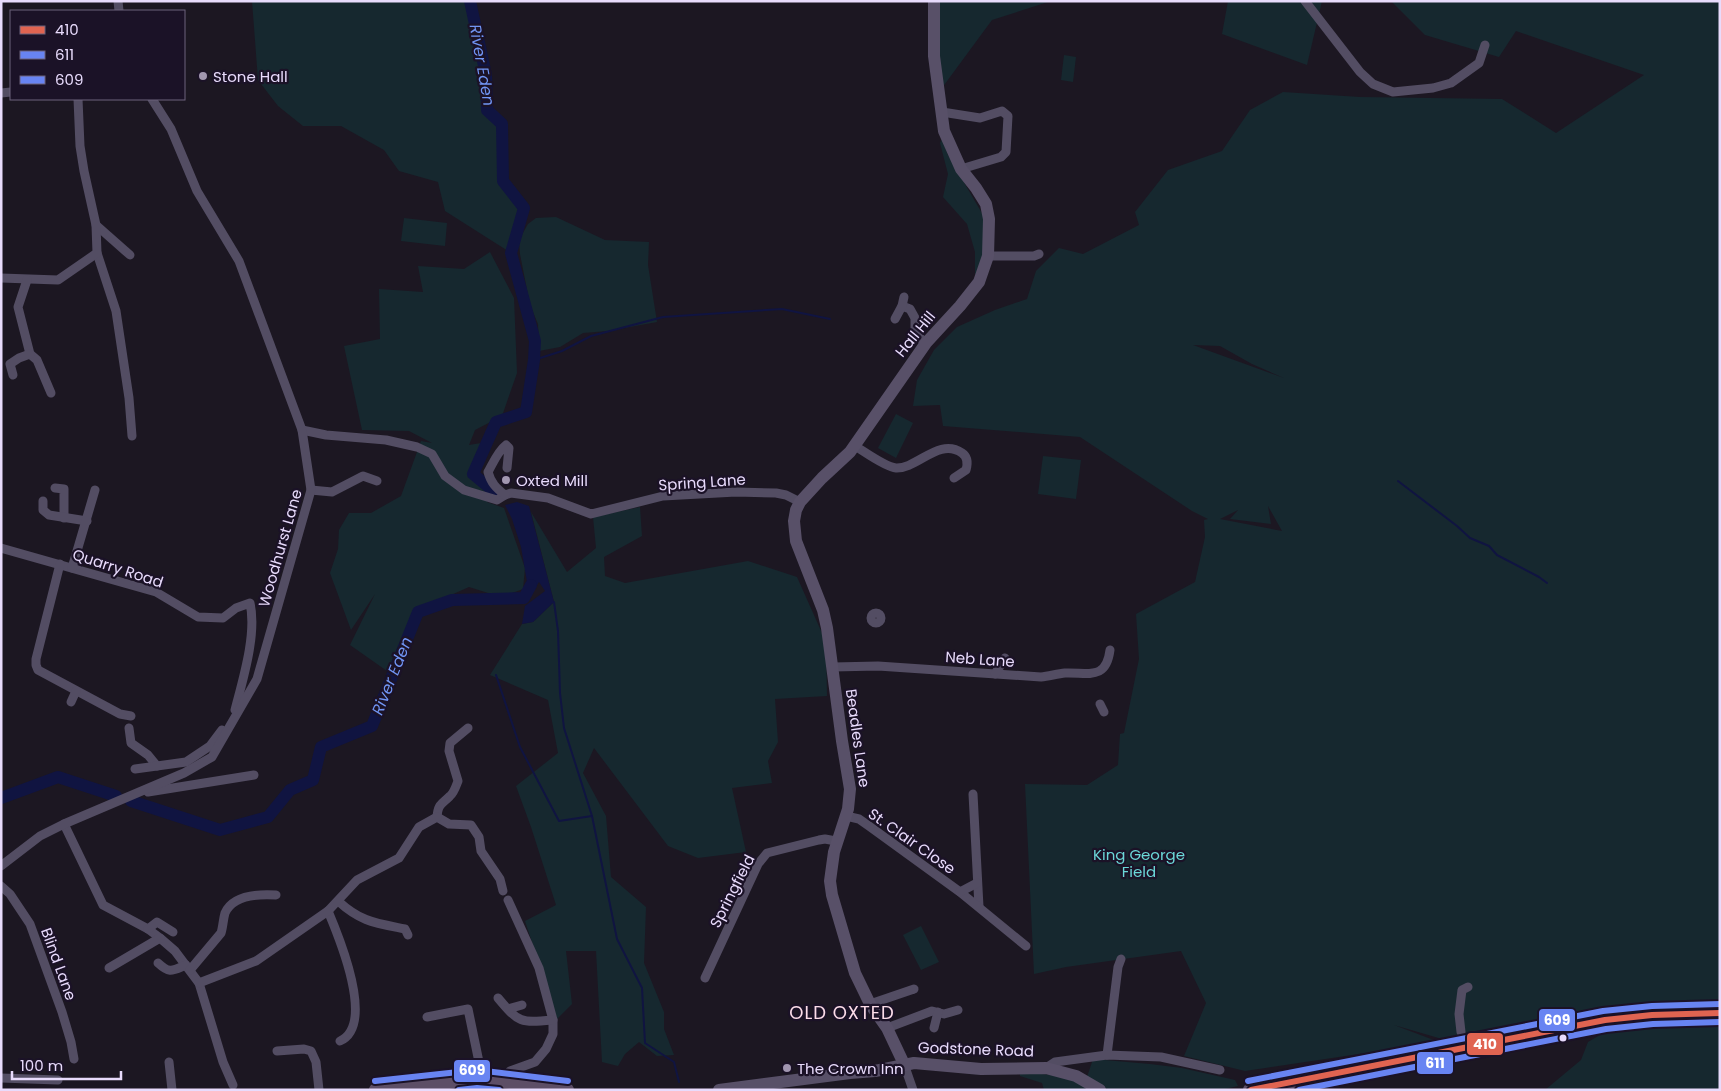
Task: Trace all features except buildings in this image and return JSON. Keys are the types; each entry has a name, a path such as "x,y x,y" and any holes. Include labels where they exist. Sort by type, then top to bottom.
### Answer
{"main road":[{"path":"1250,1090 1605,1020 1652,1015 1720,1013"},
{"path":"376,1090 477,1079 567,1090"}],"street":[{"name":"Hall Hill","path":"833,667 823,610 802,560 794,532 796,510 800,502 822,478 855,446 926,343 979,282 988,256 989,219 986,204 961,169 944,130 934,56 934,1"},
{"path":"1305,1 1360,72 1373,84 1393,92 1433,88 1451,83 1479,63 1485,45"},
{"path":"78,100 83,164 96,225 97,253 116,311 129,398 132,436"},
{"name":"Woodhurst Lane","path":"1,866 40,836 184,773 212,757 257,679 311,490 302,430 239,261 197,191 171,129 153,100"},
{"path":"942,112 980,118 1002,111 1008,116 1006,152 1001,157 961,169"},
{"path":"96,225 130,255"},
{"path":"1,278 58,280 97,253"},
{"path":"988,256 1034,256 1039,254"},
{"path":"27,280 18,307 30,354 37,360 51,393"},
{"path":"895,319 903,302 915,318 915,334 926,343"},
{"path":"13,375 8,362 30,354"},
{"name":"Spring Lane","path":"302,430 326,435 386,440 417,447 432,454 445,476 464,490 497,500 511,494 548,498 591,514 663,496 736,492 776,493 786,495 800,502"},
{"path":"505,495 490,480 488,472 506,445 509,448 507,468"},
{"path":"855,446 895,468 905,467 939,450 949,449 958,451 965,455 968,463 966,470 954,478"},
{"path":"311,490 332,492 363,476 377,481"},
{"path":"55,488 64,489 64,518"},
{"path":"72,568 96,490"},
{"path":"44,500 43,510 49,515 87,521"},
{"name":"Quarry Road","path":"1,548 156,592 198,618 223,618 236,608 250,603 252,613 248,655 234,716"},
{"path":"60,564 36,665 38,670 120,714 131,716"},
{"name":"Neb Lane","path":"833,667 878,666 1041,677 1065,673 1098,673 1105,667 1110,650"},
{"path":"995,674 1005,658"},
{"name":"Beadles Lane","path":"833,667 850,789 846,816 836,841 831,870 832,895 855,973 870,1004 887,1028 904,1064"},
{"path":"71,702 76,691"},
{"path":"135,769 186,762 210,746 234,716"},
{"path":"129,728 131,743 148,755 157,766"},
{"path":"437,817 438,809 451,795 458,782 449,751 450,742 468,728"},
{"path":"131,795 254,775"},
{"name":"St. Clair Close","path":"973,794 979,907"},
{"name":"St. Clair Close","path":"846,816 859,819 869,826 960,892 1026,946"},
{"path":"437,817 449,824 471,825 479,837 481,852 500,879 503,891"},
{"path":"199,983 256,961 328,911 357,880 399,858 419,827 437,817"},
{"path":"64,824 103,905 148,929 160,938 175,951 199,983 223,1062 233,1085"},
{"name":"Springfield","path":"705,978 758,864 764,856 771,852 819,840 828,839 836,841"},
{"name":"St. Clair Close","path":"960,892 977,883"},
{"name":"Blind Lane","path":"1,886 10,894 30,924 62,1012 74,1059"},
{"path":"158,964 171,972 188,968 221,933 227,909 251,895 276,895"},
{"path":"338,900 347,909 366,921 407,929"},
{"path":"508,900 539,968 553,1020 553,1034 546,1049 535,1062 510,1072 510,1082"},
{"path":"328,911 348,967 355,994 354,1028 348,1037 340,1041"},
{"path":"148,929 158,922 173,932"},
{"path":"109,968 160,938"},
{"path":"1107,1054 1118,967 1121,959"},
{"path":"1461,1032 1460,998 1462,990 1468,986"},
{"path":"870,1004 914,989"},
{"path":"498,998 516,1017 527,1022 553,1020"},
{"path":"508,1009 522,1005"},
{"path":"427,1017 468,1009 478,1062 477,1079"},
{"path":"887,1028 932,1011 944,1014 958,1010"},
{"path":"934,1028 938,1012"},
{"path":"446,1013 447,1024"},
{"path":"277,1051 314,1048 318,1090"},
{"name":"Godstone Road","path":"1046,1068 1055,1062 1107,1054 1161,1057 1220,1070"},
{"path":"1076,1076 1085,1058"},
{"path":"170,1062 172,1090"},
{"name":"Godstone Road","path":"719,1090 875,1071 914,1063 981,1069 1046,1068 1076,1076 1100,1090"},
{"path":"904,1064 913,1090"},
{"path":"1,1078 58,1080"},
{"path":"25,1090 27,1080"}],"green space":[{"path":"252,1 470,1 486,75 487,109 502,124 503,181 524,208 511,253 445,211 438,182 399,171 384,150 341,126 303,126 278,106 258,80"},
{"path":"934,1 1051,1 992,20 939,92"},
{"path":"1228,1 1322,1 1307,65 1222,34"},
{"name":"King George Field","path":"1391,1 1720,1 1720,1006 1612,1009 1442,1039 1394,1025 1439,1042 1245,1071 1184,1056 1206,1003 1181,951 1066,967 1034,974 1025,784 1087,785 1118,765 1120,734 1124,733 1139,659 1136,614 1195,582 1205,537 1204,520 1208,519 1192,511 1080,437 943,426 940,405 913,406 917,380 934,350 957,327 995,310 1027,299 1036,271 1059,248 1083,254 1139,225 1135,212 1168,170 1222,151 1250,110 1283,92 1360,97 1502,99 1556,133 1644,75 1516,31 1499,57 1425,35","holes":["1193,345 1220,346 1252,364 1284,378","1268,506 1282,531 1220,519 1238,510 1230,519 1271,524"]},
{"path":"1064,55 1076,57 1073,82 1061,80"},
{"path":"942,139 948,155 983,215 986,247 979,276 975,274 975,252 967,224 943,197 948,174 940,143"},
{"path":"556,217 605,240 649,242 648,265 657,322 608,331 583,333 560,347 539,351 538,324 530,305 519,240 528,224 536,218"},
{"path":"404,218 447,223 445,246 401,241"},
{"path":"490,252 514,298 517,373 502,416 475,430 469,445 481,443 471,468 494,492 487,502 504,508 525,568 523,589 501,597 469,587 426,606 387,671 350,645 375,594 351,630 330,573 338,549 339,530 349,513 371,513 401,496 421,441 432,443 409,431 362,430 344,346 380,339 379,289 423,292 418,266 464,269"},
{"path":"896,414 913,423 896,458 878,448"},
{"path":"1043,456 1081,460 1076,499 1038,494"},
{"path":"640,507 642,536 604,557 605,576 625,583 748,561 797,577 826,642 827,696 775,699 778,742 768,761 772,783 732,788 746,852 698,858 668,846 594,748 583,773 606,816 611,877 646,907 644,963 664,1012 664,1029 674,1055 657,1056 639,1042 625,1054 618,1066 602,1062 596,951 566,951 572,1004 557,1019 525,921 556,905 516,786 558,753 548,700 490,675 522,624 533,622 554,602 531,512 567,572 596,548 593,517"},
{"path":"921,926 939,962 921,970 903,935"},
{"path":"1691,1022 1720,1022 1720,1090 1545,1090 1581,1060 1588,1042 1607,1031 1652,1028"},
{"path":"1093,1059 1182,1068 1235,1080 1238,1086 1221,1090 1109,1090 1087,1077"},
{"path":"1020,1072 1064,1076 1091,1090 1044,1090 1042,1083 1020,1076"}],"shaded area":[{"path":"517,502 529,506 554,602 533,622 522,624 525,606 545,591 539,582 531,595 524,598 528,588 521,547 512,519 505,505"}],"waterway":[{"name":"River Eden","path":"470,1 486,75 487,110 502,124 503,181 524,208 511,253 535,341 526,412 496,422 473,474 497,494"},
{"path":"534,360 562,351 591,336 663,317 782,309 830,319"},
{"path":"1398,481 1470,538 1489,546 1497,555 1547,583"},
{"name":"River Eden","path":"131,801 220,830 268,817 290,790 313,780 321,747 372,726 418,612 452,600 524,598 531,585"},
{"path":"554,602 558,631 560,693 564,728 592,816 617,939 642,988 645,1043 674,1062 679,1082"},
{"path":"496,675 520,747 559,821 592,816"},
{"name":"River Eden","path":"1,798 58,777 116,796"}],"transit line":[{"name":"609","path":"1248,1081 1603,1011 1652,1006 1720,1004"},
{"name":"410","path":"1251,1090 1605,1020 1652,1015 1720,1013"},
{"name":"611","path":"1299,1090 1606,1029 1653,1024 1720,1022"},
{"name":"609","path":"375,1081 477,1070 568,1081"},
{"name":"611","path":"459,1090 477,1088 499,1090"}],"place":[{"name":"Stone Hall","path":"203,76"},
{"name":"Oxted Mill","path":"506,480"},
{"name":"The Crown Inn","path":"787,1068"}],"district":[{"name":"OLD OXTED","path":"842,1012"}]}
